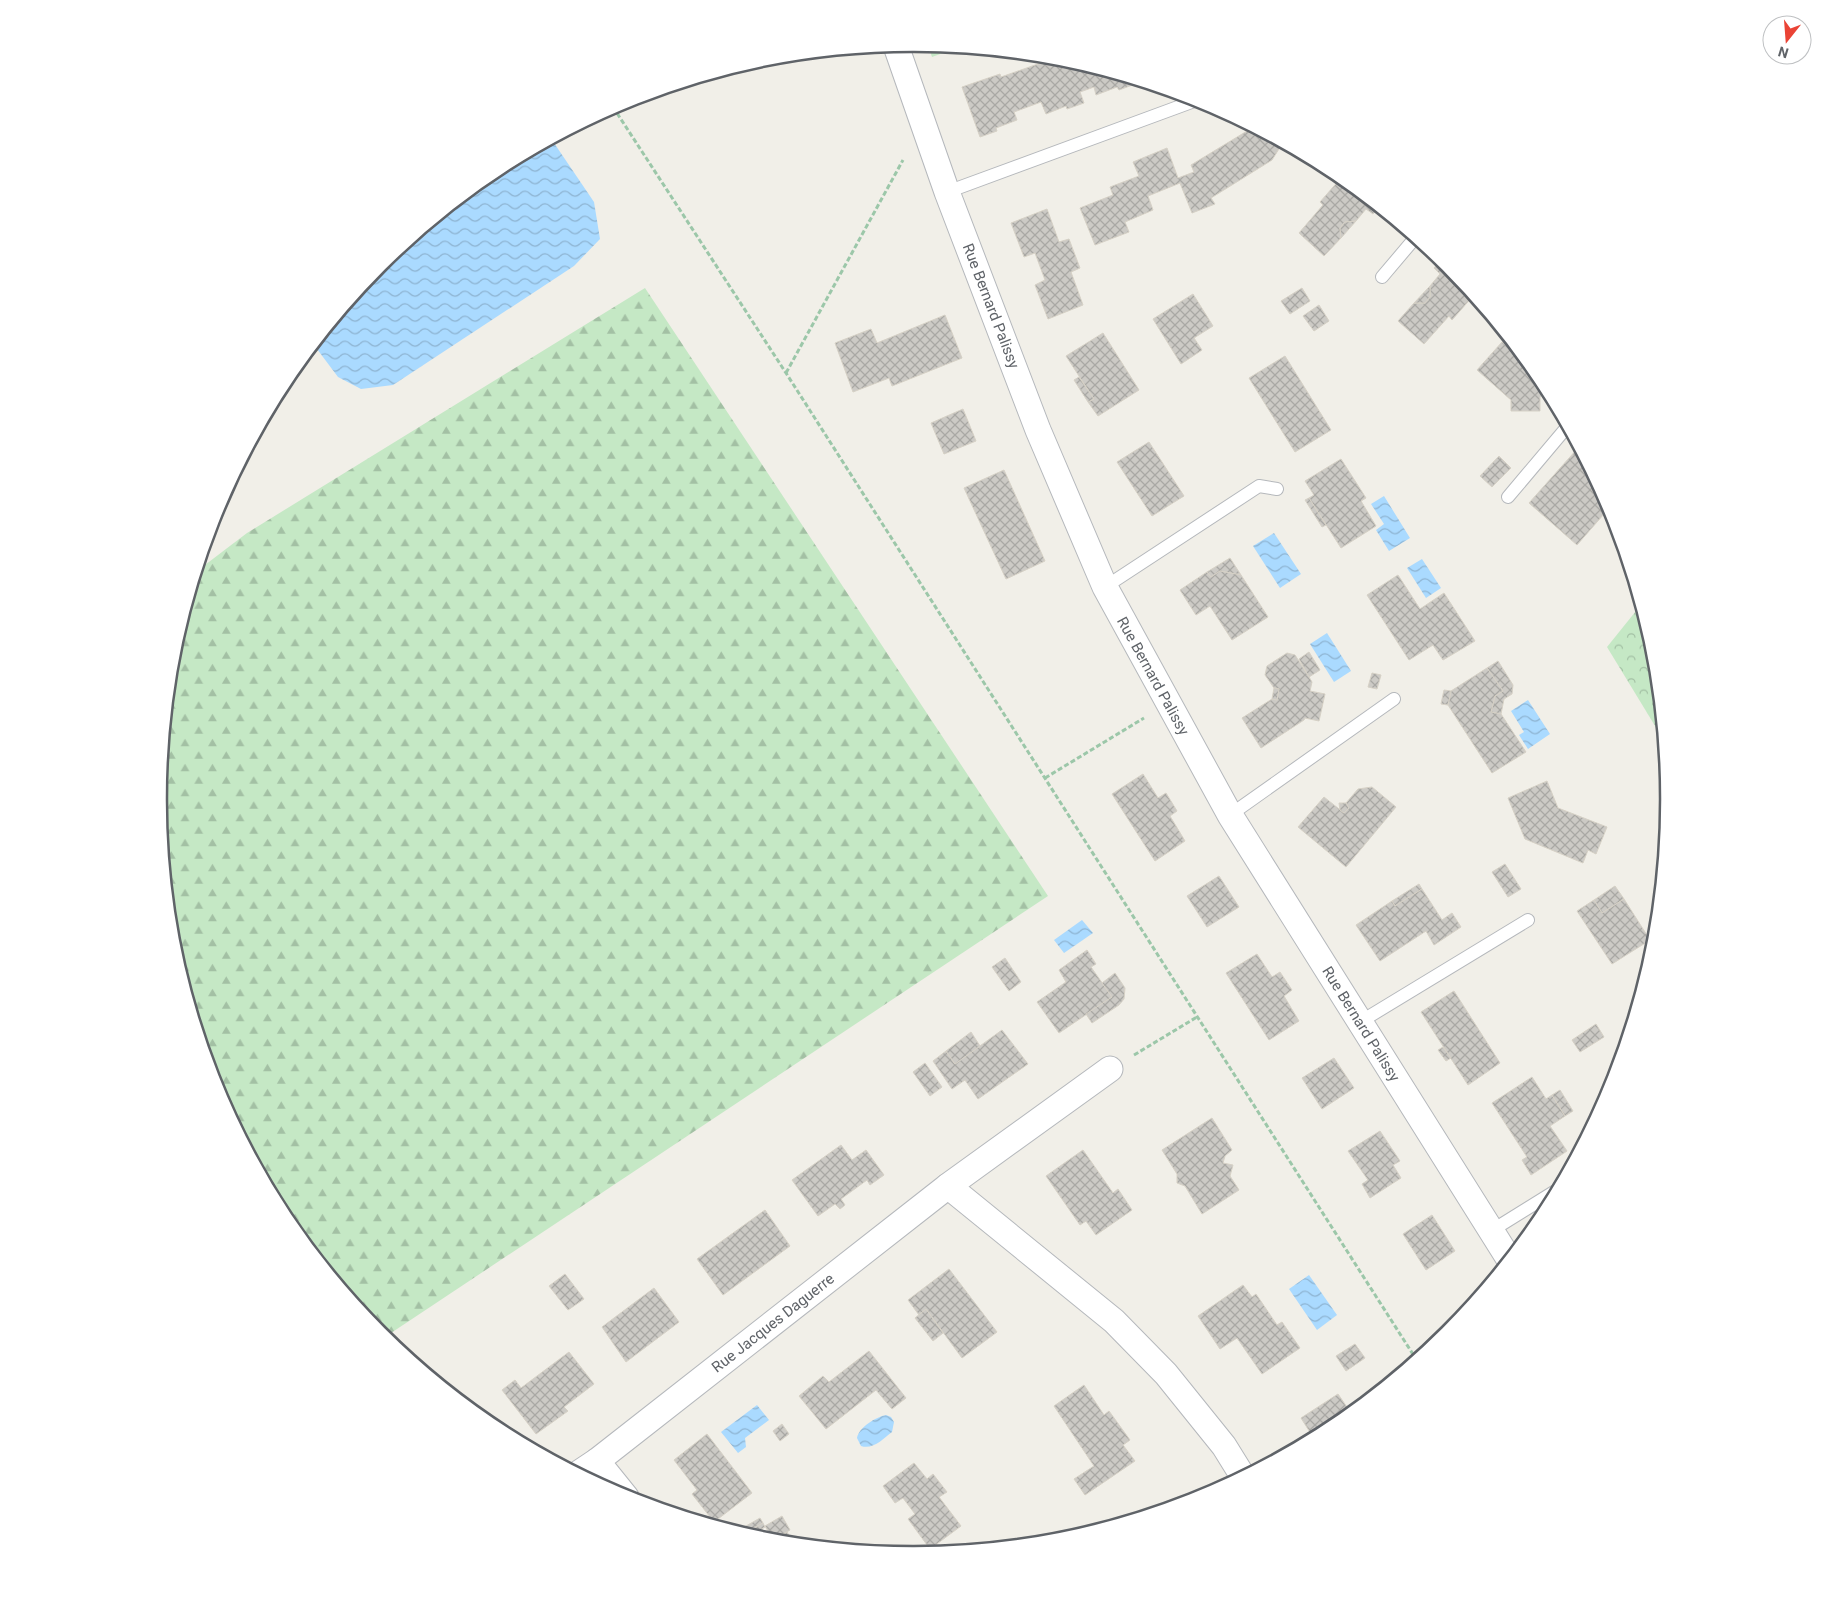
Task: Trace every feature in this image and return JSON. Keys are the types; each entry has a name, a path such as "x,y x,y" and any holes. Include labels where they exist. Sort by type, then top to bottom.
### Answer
{"street":[{"name":"Rue Bernard Palissy","path":"898,53 947,192 1038,430 1104,588 1230,814 1506,1253"},
{"name":"Rue Jacques Daguerre","path":"588,1467 948,1186 1110,1069"},
{"path":"948,1186 1114,1321 1166,1374 1224,1446 1239,1471"},
{"path":"588,1467 600,1477"}],"lane":[{"path":"947,192 1186,104"},
{"path":"1382,277 1411,242"},
{"path":"1508,497 1563,432"},
{"path":"1104,588 1259,486 1277,490"},
{"path":"1230,814 1394,699"},
{"path":"1360,1022 1528,920"},
{"path":"1491,1231 1544,1198"}],"path":[{"path":"617,114 786,372 1413,1354"},
{"path":"786,372 923,124"},
{"path":"1045,778 1168,703"},
{"path":"1110,1069 1197,1016"}],"green space":[{"path":"931,53 943,53 932,57"},
{"path":"645,288 1048,896 392,1332 352,1291 321,1253 293,1214 267,1172 244,1129 224,1085 192,992 181,945 173,896 167,799 173,702 181,653 192,606 205,565 247,533"},
{"path":"1636,611 1646,653 1656,728 1607,647"}],"water":[{"path":"555,145 594,202 600,239 574,266 393,385 361,389 338,377 318,350 352,307 421,238 459,207 499,178"},
{"path":"1384,496 1410,538 1389,551 1376,530 1384,524 1371,504"},
{"path":"1274,533 1301,574 1280,588 1253,546"},
{"path":"1422,559 1441,588 1426,598 1407,568"},
{"path":"1327,633 1351,671 1334,682 1310,644"},
{"path":"1528,700 1550,734 1528,749 1519,735 1524,732 1511,711"},
{"path":"1082,920 1093,933 1064,953 1054,940"},
{"path":"1309,1275 1337,1315 1317,1330 1289,1289"},
{"path":"757,1405 769,1420 745,1438 746,1447 738,1453 721,1432"},
{"path":"886,1415 891,1417 894,1422 892,1432 874,1445 861,1446 857,1438 864,1426"}],"building":[{"path":"1039,64 1107,78 1131,85 1119,90 1117,87 1096,95 1094,87 1080,92 1084,103 1067,109 1066,106 1046,114 1041,102 1014,112 1017,120 996,128 997,131 980,137 962,87 1000,74 1001,77"},
{"path":"1247,131 1279,149 1272,160 1211,198 1215,204 1192,213 1180,183 1148,196 1153,210 1125,222 1129,232 1095,245 1080,208 1113,195 1110,187 1139,176 1133,162 1167,148 1178,178 1194,172 1191,165"},
{"path":"1336,184 1374,212 1373,214 1366,209 1356,221 1345,222 1340,228 1341,238 1324,256 1299,233 1323,205 1320,202"},
{"path":"1047,209 1059,242 1069,239 1080,268 1071,272 1083,305 1048,319 1035,285 1045,280 1035,253 1024,257 1011,223"},
{"path":"1356,221 1341,238 1340,228 1345,222"},
{"path":"1436,266 1469,301 1452,320 1449,316 1424,344 1398,321 1414,303 1425,303 1430,297 1430,286 1440,274 1434,268"},
{"path":"1430,286 1430,297 1425,303 1414,303"},
{"path":"1302,288 1310,301 1290,314 1281,301"},
{"path":"1193,294 1213,326 1194,338 1202,350 1181,364 1153,319"},
{"path":"1319,305 1329,321 1314,331 1303,316"},
{"path":"945,315 962,358 892,386 889,378 853,392 835,343 871,329 877,343"},
{"path":"1103,333 1139,390 1098,416 1088,402 1094,399 1066,356"},
{"path":"1502,342 1541,396 1540,411 1511,411 1511,400 1477,370"},
{"path":"1285,356 1331,430 1295,452 1249,378"},
{"path":"1079,377 1094,399 1088,402 1074,380"},
{"path":"963,409 976,441 944,454 931,423"},
{"path":"1149,442 1184,496 1152,516 1117,462"},
{"path":"1574,452 1604,514 1577,545 1529,503"},
{"path":"1499,456 1511,468 1492,487 1480,476"},
{"path":"1341,459 1366,498 1361,501 1376,526 1341,548 1309,498 1314,495 1305,481"},
{"path":"1004,470 1045,561 1006,579 964,488"},
{"path":"1309,498 1326,525 1322,527 1305,500"},
{"path":"1230,558 1241,575 1220,571 1211,577 1207,572"},
{"path":"1220,571 1241,575 1268,617 1232,640 1210,606 1196,615 1180,590 1207,572 1211,577"},
{"path":"1398,575 1420,609 1444,593 1475,641 1443,660 1433,645 1409,660 1367,595"},
{"path":"1309,652 1320,670 1309,677 1299,659"},
{"path":"1287,653 1295,655 1309,677 1312,682 1310,691 1325,694 1319,721 1305,718 1261,748 1242,718 1272,699 1277,700 1279,689 1274,688 1265,675 1267,666"},
{"path":"1498,661 1513,685 1512,694 1504,699 1501,714 1491,712 1495,696 1503,691 1487,668"},
{"path":"1487,668 1503,691 1495,696 1491,712 1501,714 1526,752 1492,773 1448,705 1451,691"},
{"path":"1372,673 1381,675 1377,689 1368,687"},
{"path":"1274,688 1279,689 1277,700 1272,699"},
{"path":"1444,690 1451,691 1448,705 1441,704"},
{"path":"1143,774 1158,798 1166,793 1177,811 1170,816 1185,841 1155,861 1112,794"},
{"path":"1547,781 1558,808 1607,827 1596,854 1588,850 1583,863 1525,839 1508,798"},
{"path":"1372,787 1396,807 1346,867 1298,827 1324,797 1344,813 1349,808 1346,803 1358,789"},
{"path":"1339,803 1346,803 1349,808 1344,813 1340,810"},
{"path":"1505,864 1521,889 1508,897 1492,872"},
{"path":"1219,876 1239,907 1207,927 1187,896"},
{"path":"1419,884 1422,889 1395,906 1392,901"},
{"path":"1615,886 1624,899 1602,913 1594,900"},
{"path":"1422,889 1442,920 1452,913 1461,927 1434,945 1426,931 1380,961 1356,925 1392,901 1395,906"},
{"path":"1624,899 1647,936 1646,942 1612,964 1577,911 1594,900 1602,913"},
{"path":"1087,950 1096,964 1091,967 1112,997 1059,1033 1037,1002 1066,982 1059,970"},
{"path":"1257,954 1272,977 1280,972 1292,990 1284,996 1299,1021 1269,1040 1226,973"},
{"path":"1005,958 1021,982 1009,991 992,967"},
{"path":"1115,973 1125,988 1124,999 1119,1005 1092,1023 1086,1014 1112,997 1102,983"},
{"path":"1454,991 1500,1063 1468,1085 1421,1012"},
{"path":"1596,1024 1604,1037 1580,1052 1572,1040"},
{"path":"1002,1030 1028,1064 978,1099 965,1080 952,1089 933,1061 946,1051 955,1064"},
{"path":"971,1032 980,1046 955,1064 946,1051"},
{"path":"1443,1047 1451,1058 1446,1061 1438,1050"},
{"path":"1334,1058 1354,1088 1322,1109 1302,1078"},
{"path":"925,1063 942,1087 930,1096 913,1072"},
{"path":"1532,1077 1546,1099 1552,1095 1565,1116 1550,1126 1567,1151 1531,1175 1522,1160 1527,1157 1492,1103"},
{"path":"1560,1090 1573,1111 1565,1116 1552,1095"},
{"path":"1212,1118 1232,1150 1225,1156 1223,1163 1233,1165 1230,1176 1239,1190 1202,1214 1185,1186 1177,1183 1177,1174 1162,1150"},
{"path":"1380,1131 1400,1161 1393,1165 1401,1178 1370,1198 1362,1184 1368,1180 1348,1151"},
{"path":"841,1145 852,1160 866,1150 884,1175 870,1185 867,1180 841,1199 845,1205 840,1209 835,1204 818,1216 792,1180"},
{"path":"1083,1150 1113,1193 1118,1189 1132,1210 1096,1235 1086,1221 1080,1225 1046,1176"},
{"path":"765,1210 790,1246 723,1295 697,1259"},
{"path":"1432,1215 1455,1251 1426,1270 1403,1234"},
{"path":"949,1269 997,1332 962,1358 926,1309 919,1315 908,1300"},
{"path":"565,1274 584,1299 568,1310 549,1286"},
{"path":"1243,1285 1252,1297 1256,1294 1277,1325 1282,1322 1300,1348 1262,1374 1237,1338 1220,1349 1198,1316"},
{"path":"654,1288 679,1322 626,1362 602,1327"},
{"path":"926,1309 943,1333 933,1341 915,1318"},
{"path":"1355,1344 1365,1358 1346,1371 1336,1356"},
{"path":"869,1351 906,1398 892,1409 876,1390 826,1429 799,1396 823,1376 829,1382"},
{"path":"569,1352 594,1384 564,1407 568,1411 536,1434 502,1390 515,1380 521,1388"},
{"path":"1084,1385 1104,1415 1109,1411 1130,1440 1123,1445 1135,1461 1085,1495 1074,1479 1094,1466 1054,1406"},
{"path":"1338,1394 1347,1407 1309,1431 1301,1418"},
{"path":"782,1424 789,1434 780,1441 773,1431"},
{"path":"707,1434 752,1493 718,1519 710,1517 692,1494 697,1490 674,1460"},
{"path":"914,1463 927,1479 933,1474 947,1492 939,1497 961,1526 935,1545 927,1545 908,1519 915,1514 903,1498 895,1503 883,1486"},
{"path":"782,1516 790,1530 784,1534 768,1531 765,1526"},
{"path":"760,1518 763,1523 754,1528 746,1526"},
{"path":"763,1523 765,1527 761,1529 754,1528"}]}
